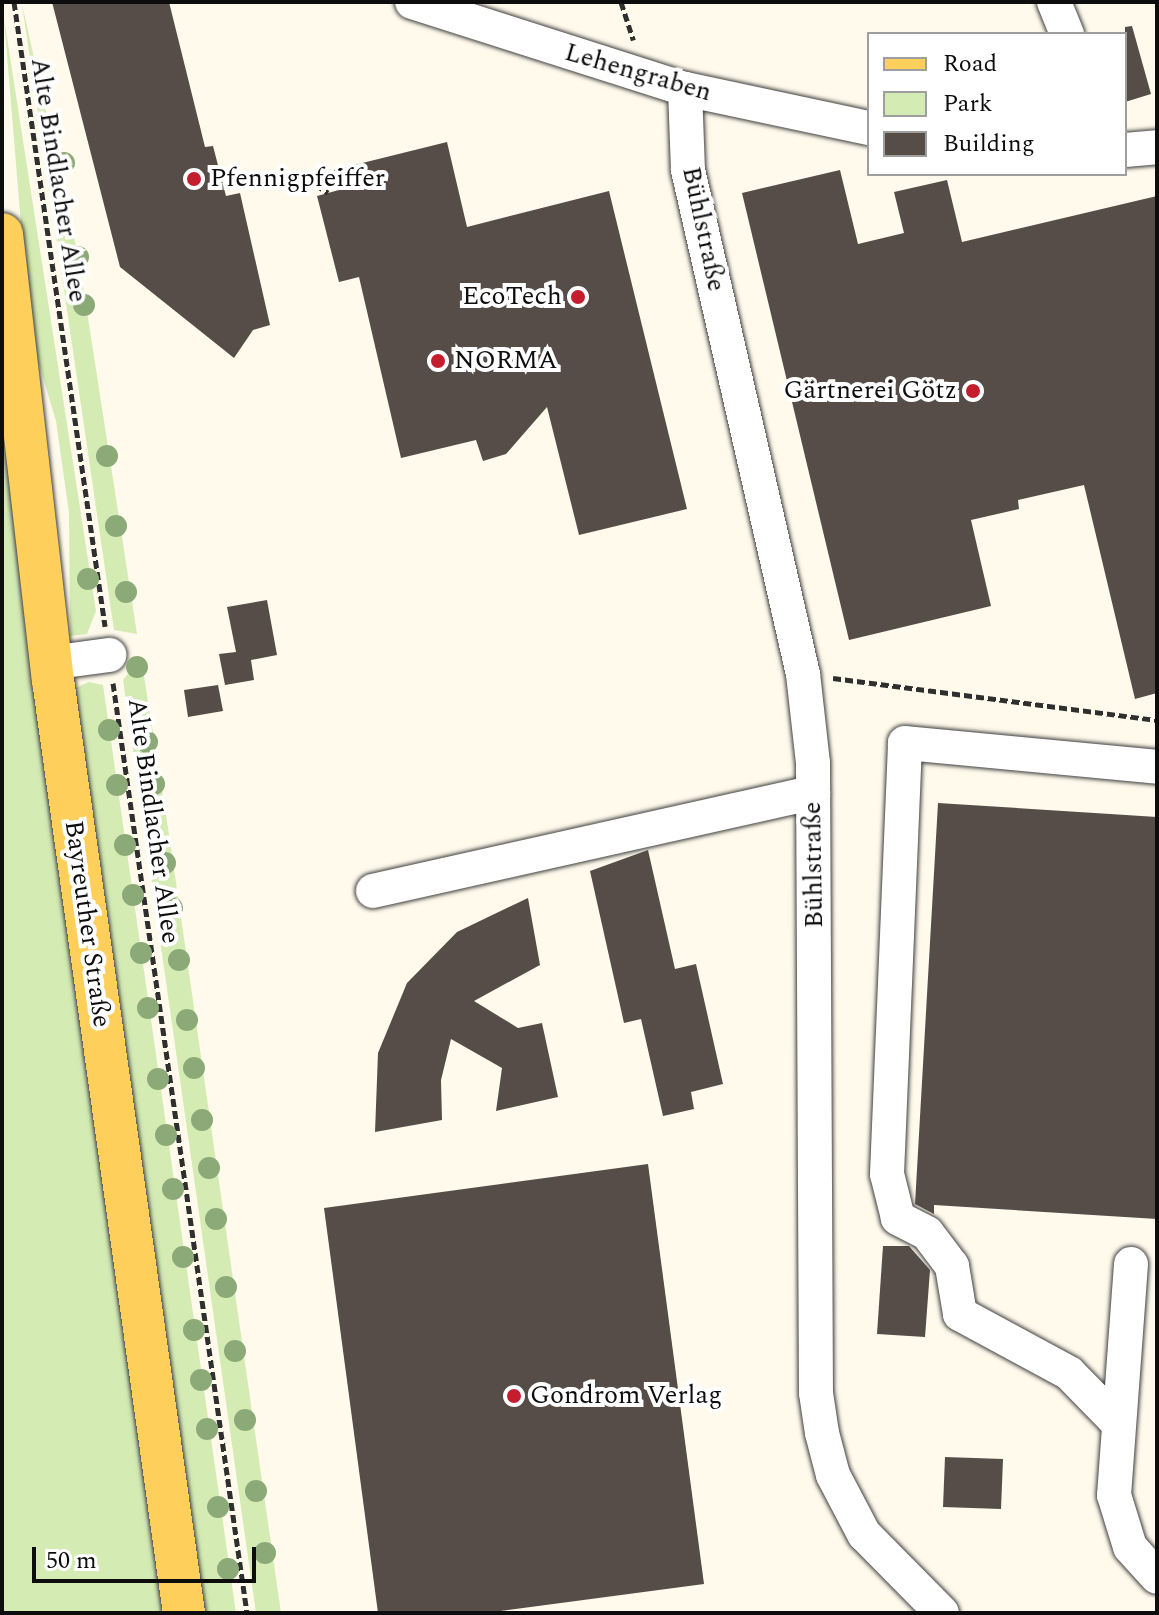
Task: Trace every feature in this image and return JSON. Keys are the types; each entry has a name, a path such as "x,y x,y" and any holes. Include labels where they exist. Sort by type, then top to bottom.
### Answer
{"main road":[{"name":"Bayreuther Straße","path":"2,234 50,663 184,1613"}],"street":[{"name":"Lehengraben","path":"412,2 685,89 867,128"},
{"path":"1054,2 1066,32"},
{"name":"Bühlstraße","path":"685,89 688,170 803,674 813,793 816,1393 822,1433 833,1475 864,1534 942,1613"},
{"path":"1127,150 1157,147"},
{"path":"50,663 109,655"},
{"path":"1116,1421 1069,1373 960,1314 952,1266 927,1233 898,1218 887,1174 905,743 1157,767"},
{"path":"373,891 813,793"},
{"path":"1131,1264 1116,1421 1116,1506 1130,1547 1157,1577"}],"path":[{"name":"Alte Bindlacher Allee","path":"14,2 247,1613"},
{"path":"295,172 328,193"},
{"path":"803,674 1157,720"}],"green space":[{"path":"22,4 79,260 137,634 114,630"},
{"path":"4,18 96,611 87,634 70,636 69,513 56,421 30,334"},
{"path":"2,410 166,1613 2,1613"},
{"path":"141,657 281,1613 256,1613 123,680"},
{"path":"89,682 103,685 236,1613 201,1613 73,689"}],"building":[{"path":"52,2 169,2 205,147 213,146 226,196 240,193 270,325 253,330 234,358 120,267"},
{"path":"1132,26 1151,94 1127,101 1127,32 1125,27"},
{"path":"447,142 467,227 609,191 687,509 579,535 547,407 506,454 483,461 476,440 401,458 359,277 339,282 317,196 339,190 334,170"},
{"name":"Gärtnerei Götz","path":"840,170 858,244 904,233 894,192 947,180 962,242 1157,196 1157,693 1135,699 1084,485 1018,500 1019,509 971,520 991,606 849,640 742,193"},
{"path":"267,600 277,655 251,660 254,680 225,685 219,654 236,652 227,607"},
{"path":"218,685 223,711 188,717 184,690"},
{"path":"938,803 1157,817 1157,1219 934,1205 934,1214 915,1204"},
{"path":"648,850 675,969 696,964 723,1084 691,1092 694,1109 663,1116 641,1019 624,1023 590,871"},
{"path":"528,898 540,965 474,1001 518,1028 542,1023 558,1097 496,1111 502,1068 451,1039 441,1080 442,1120 375,1132 378,1053 407,983 457,932"},
{"name":"Gondrom Verlag","path":"648,1164 704,1584 486,1613 378,1613 324,1208"},
{"path":"883,1246 909,1246 930,1270 925,1337 877,1334"},
{"path":"945,1457 1003,1459 1001,1509 943,1507"}],"place":[{"name":"Pfennigpfeiffer","path":"194,179"},
{"name":"EcoTech","path":"578,297"},
{"name":"NORMA","path":"438,361"},
{"name":"Gärtnerei Götz","path":"973,391"},
{"name":"Gondrom Verlag","path":"514,1396"}]}
